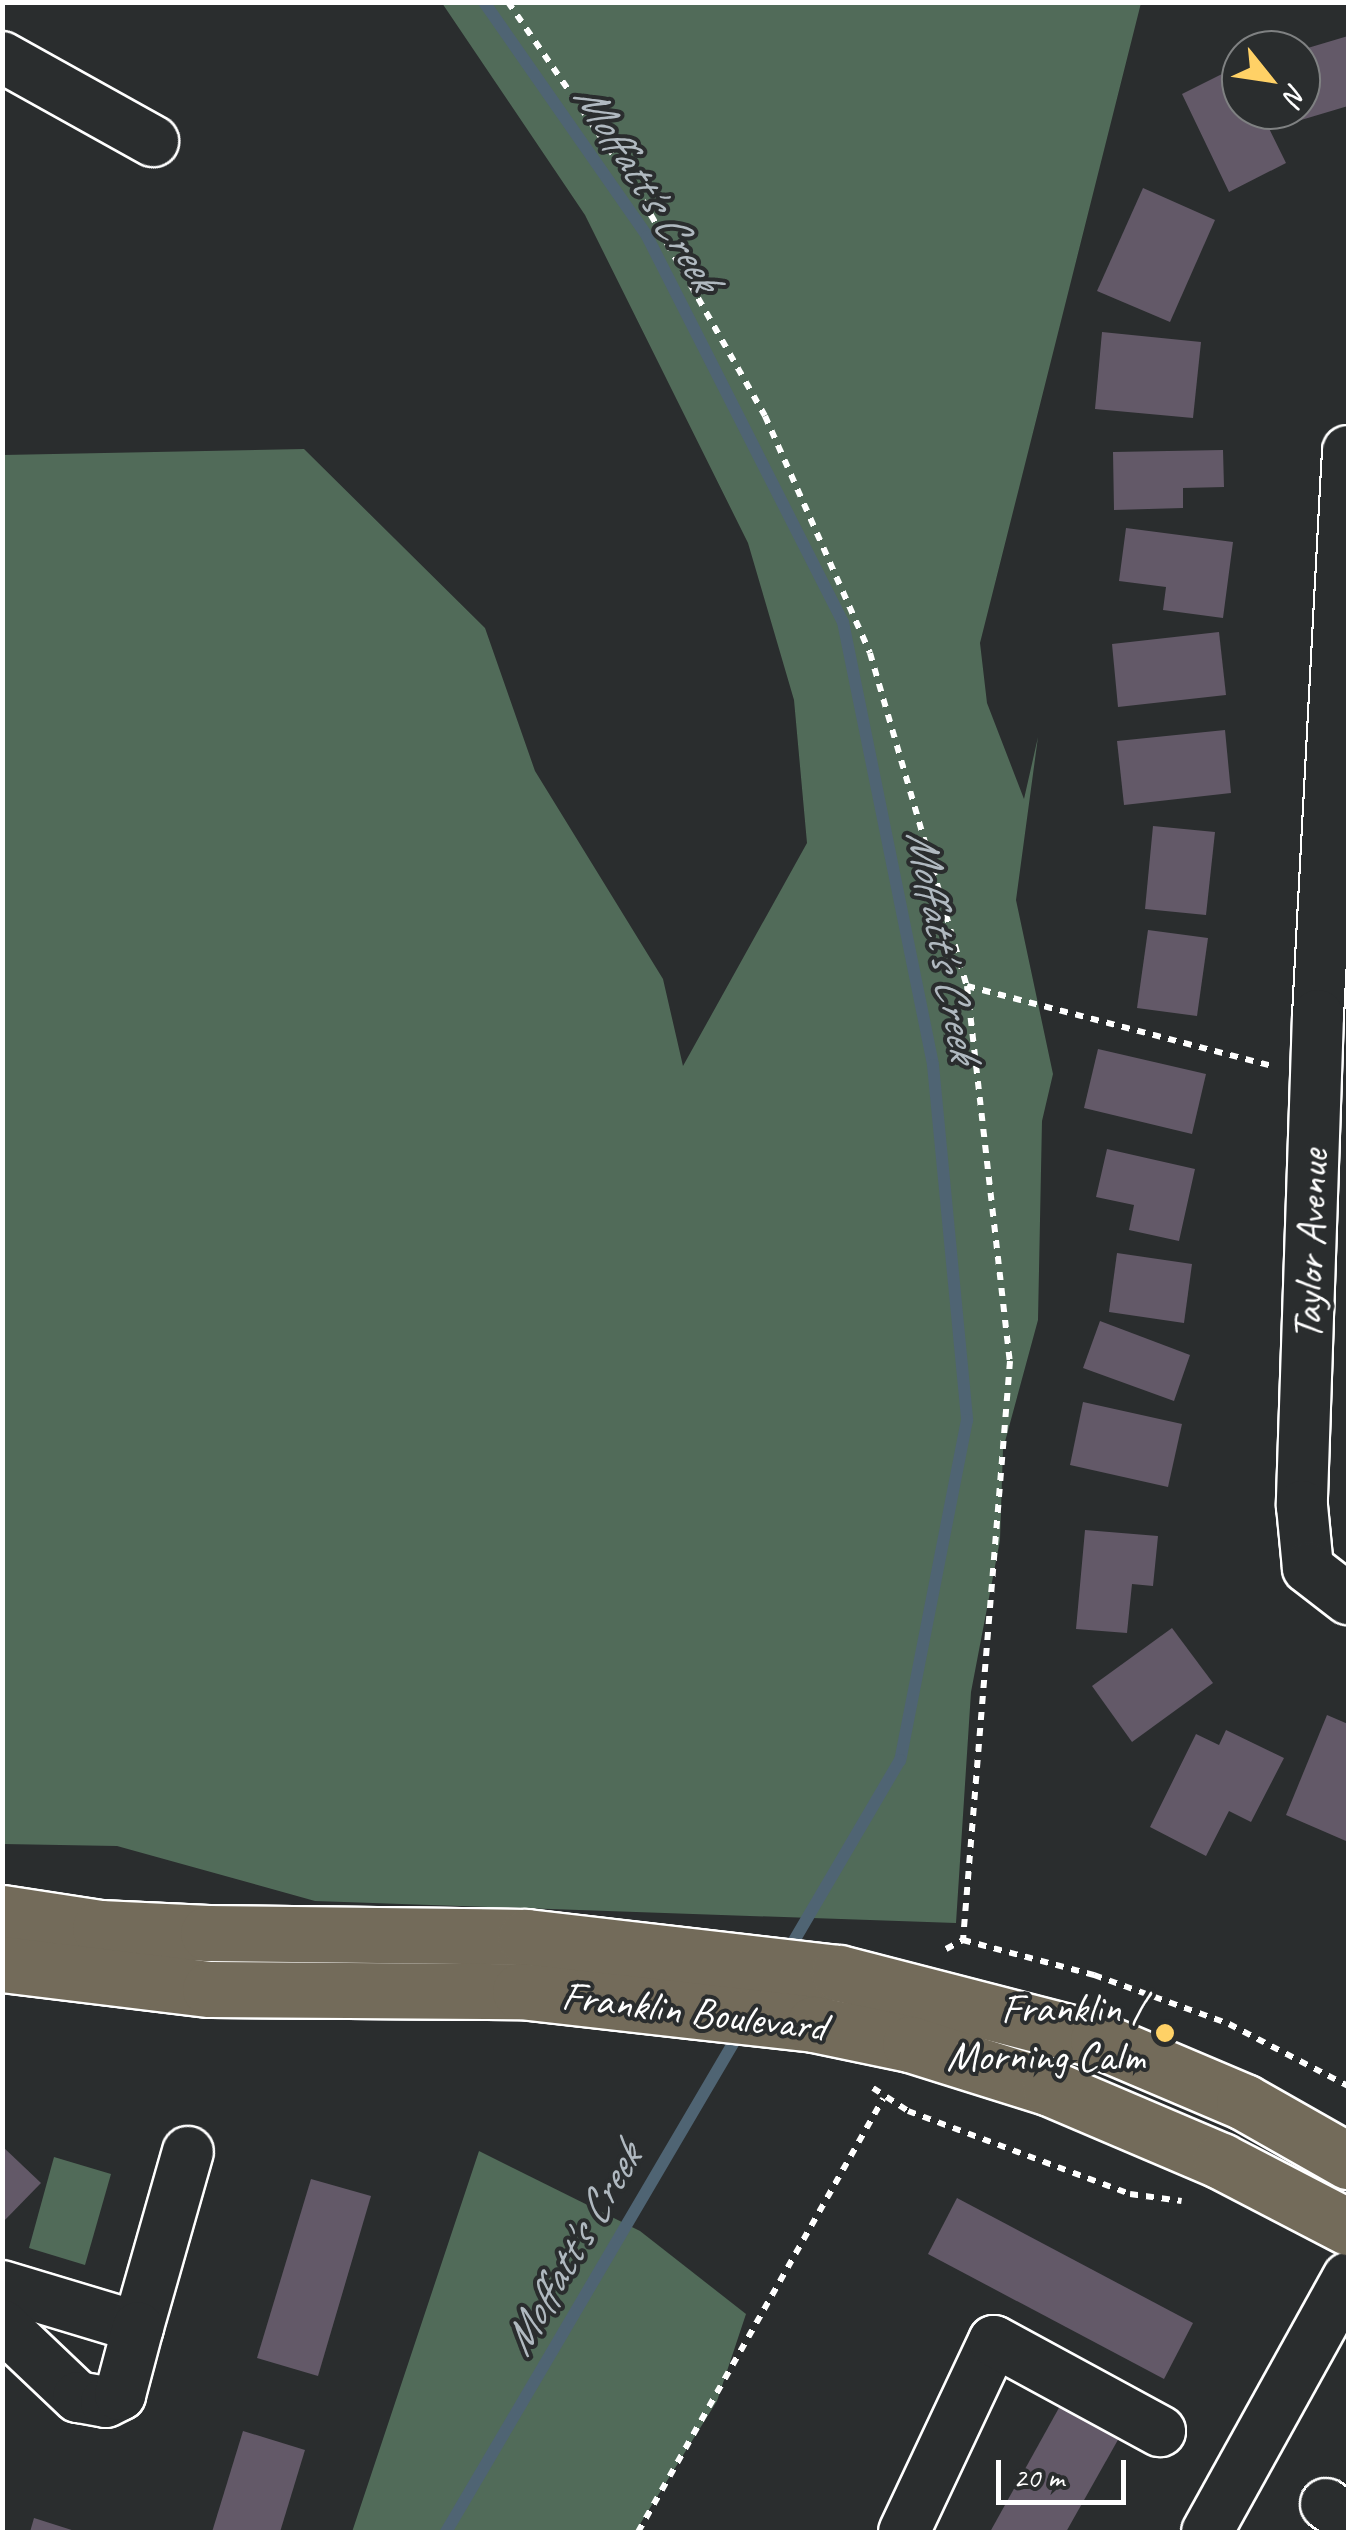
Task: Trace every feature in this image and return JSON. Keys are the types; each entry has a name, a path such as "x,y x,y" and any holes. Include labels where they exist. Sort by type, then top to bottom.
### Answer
{"main road":[{"name":"Franklin Boulevard","path":"2,1913 100,1928 526,1937 838,1973 936,1993 1098,2040 1244,2102 1348,2160"},
{"name":"Franklin Boulevard","path":"2,1964 210,1989 520,1991 814,2024 910,2044 1050,2088 1221,2161 1348,2227"}],"street":[{"path":"2,56 153,142"},
{"name":"Taylor Avenue","path":"1348,451 1334,1018 1317,1076 1302,1506 1308,1568 1348,1599"},
{"path":"2,2324 78,2396 106,2402 120,2394 188,2152"},
{"path":"1208,2532 1348,2278"},
{"path":"2,2286 138,2327"},
{"path":"904,2532 994,2341 1160,2431"}],"path":[{"path":"508,2 636,187 765,416 870,653 967,986 1010,1361 963,1940 1094,1975 1228,2024 1348,2086"},
{"path":"967,986 1317,1076"},
{"path":"870,2085 883,2100 1130,2194 1191,2203"},
{"path":"638,2532 883,2100"}],"green space":[{"path":"442,3 1141,3 980,643 987,703 1024,799 1038,737 1016,900 1053,1074 1042,1121 1038,1320 1003,1449 1000,1540 971,1692 956,1923 315,1901 117,1846 3,1844 3,455 304,449 485,628 535,771 663,979 683,1066 807,843 794,700 748,543 585,215"},
{"path":"479,2151 640,2231 746,2314 717,2401 635,2532 352,2532"},
{"path":"54,2157 111,2174 85,2265 29,2248"}],"building":[{"path":"1348,36 1348,106 1321,114 1321,44"},
{"path":"1221,74 1221,130 1270,130 1286,163 1229,192 1182,94"},
{"path":"1143,188 1215,220 1170,322 1097,291"},
{"path":"1102,332 1201,342 1193,418 1095,409"},
{"path":"1223,450 1224,487 1183,488 1183,508 1114,510 1113,452"},
{"path":"1126,528 1233,542 1223,618 1163,610 1166,587 1119,581"},
{"path":"1219,632 1226,695 1118,707 1112,644"},
{"path":"1225,730 1231,793 1124,805 1117,741"},
{"path":"1153,826 1215,832 1206,915 1145,909"},
{"path":"1148,930 1208,938 1197,1016 1137,1008"},
{"path":"1098,1049 1206,1074 1192,1134 1084,1108"},
{"path":"1107,1149 1195,1169 1179,1241 1129,1230 1134,1205 1096,1197"},
{"path":"1117,1253 1192,1264 1184,1323 1109,1312"},
{"path":"1100,1321 1190,1355 1174,1401 1083,1368"},
{"path":"1083,1402 1182,1424 1168,1487 1070,1465"},
{"path":"1085,1530 1158,1536 1153,1586 1132,1584 1127,1633 1076,1629"},
{"path":"1172,1628 1213,1683 1132,1742 1092,1686"},
{"path":"1327,1715 1348,1724 1346,1841 1286,1815"},
{"path":"1226,1730 1284,1758 1251,1822 1229,1811 1206,1856 1150,1827 1196,1734 1219,1745"},
{"path":"2,2146 41,2183 2,2223"},
{"path":"311,2179 371,2196 318,2376 257,2358"},
{"path":"957,2198 1193,2323 1164,2379 928,2254"},
{"path":"1060,2406 1119,2438 1066,2532 990,2532"},
{"path":"243,2431 305,2450 280,2532 212,2532"},
{"path":"34,2518 78,2532 30,2532"}],"waterway":[{"name":"Moffatt's Creek","path":"484,2 647,236 843,622 933,1065 967,1420 900,1760 788,1951"},
{"name":"Moffatt's Creek","path":"446,2532 741,2030"}],"place":[{"name":"Franklin / Morning Calm","path":"1165,2033"}]}
